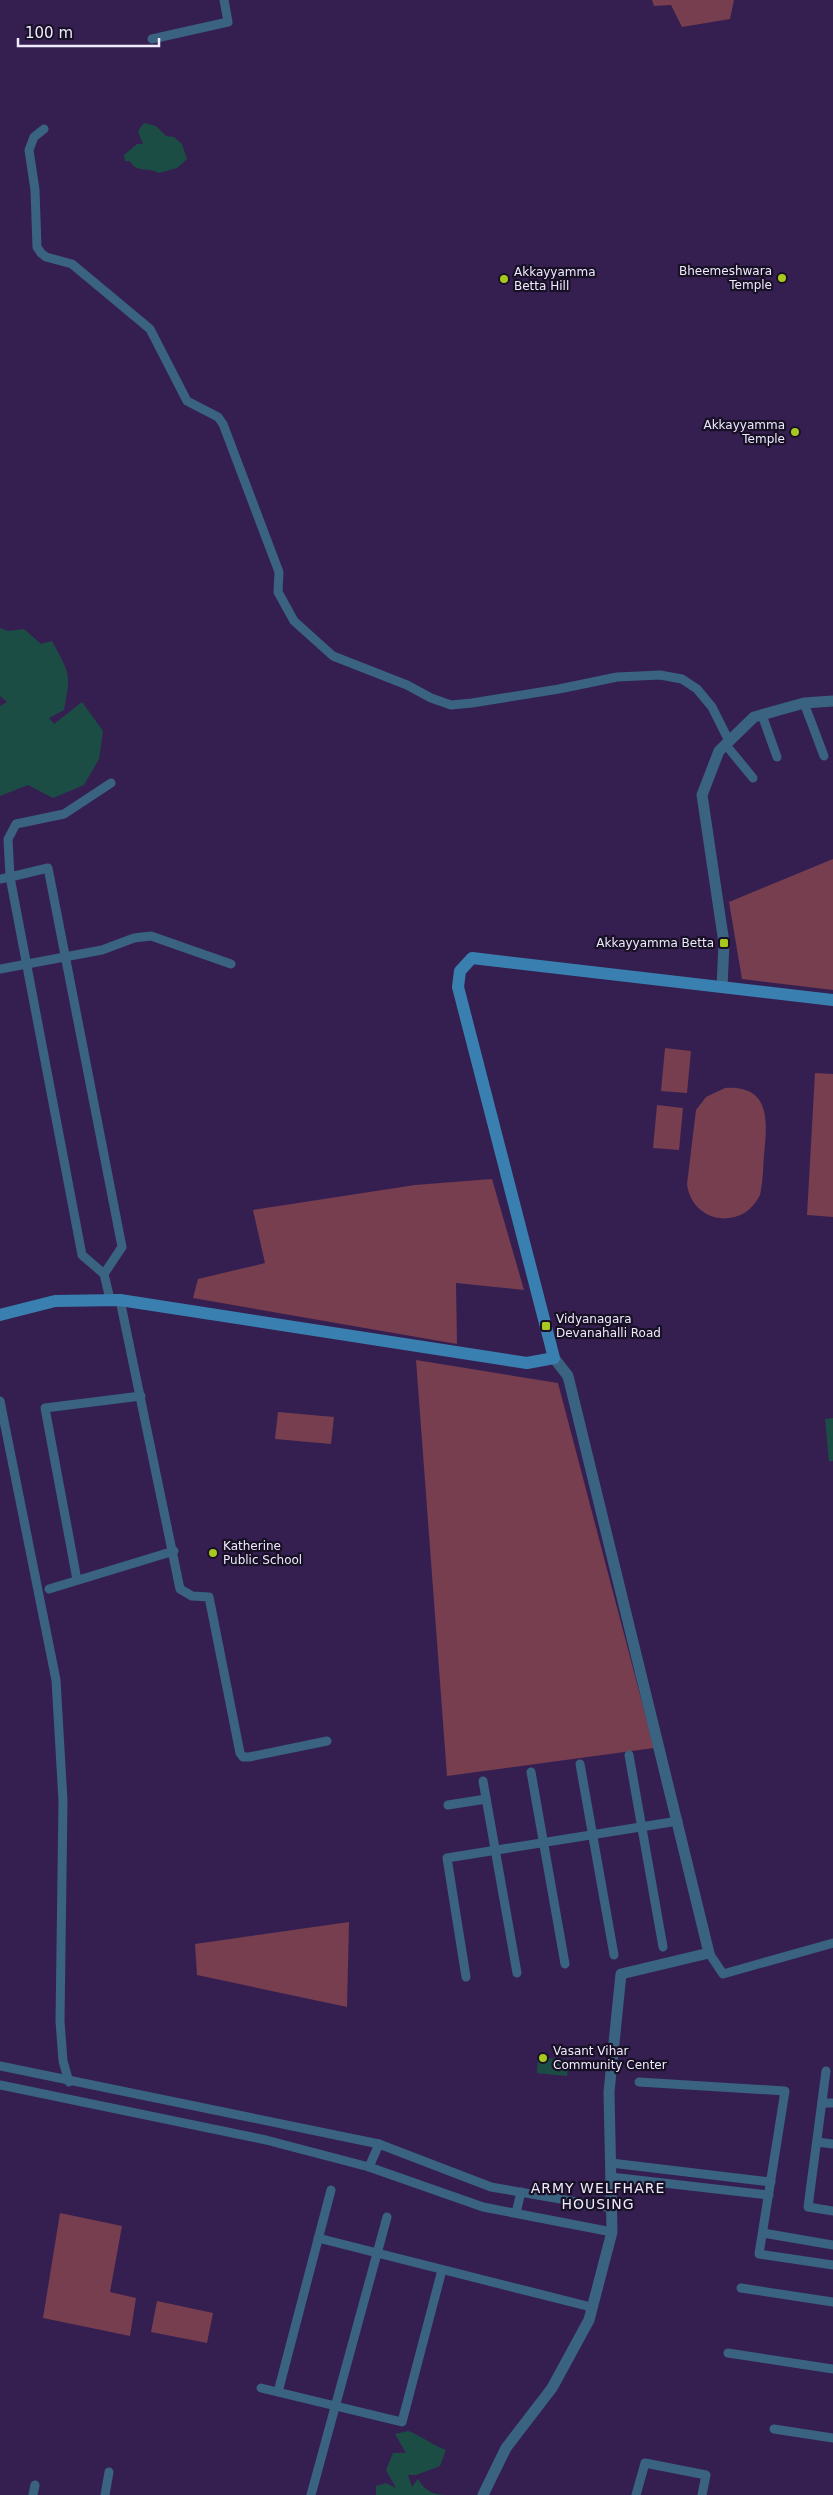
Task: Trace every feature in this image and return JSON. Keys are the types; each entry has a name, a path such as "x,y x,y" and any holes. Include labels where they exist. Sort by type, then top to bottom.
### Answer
{"main road":[{"path":"0,1315 55,1302 115,1300 528,1363 554,1358 458,987 460,970 472,958 833,1000"}],"street":[{"path":"152,39 228,22 224,0"},
{"path":"44,129 34,137 29,150 35,190 37,247 46,258 72,264 150,329 187,401 218,417 223,424 279,572 278,592 294,621 333,656 451,705 559,689 617,677 660,675 682,679 697,689 712,707 727,743 752,778"},
{"path":"722,987 724,943 702,795 719,751 754,717 804,704 833,701"},
{"path":"804,704 824,756"},
{"path":"762,715 777,757"},
{"path":"111,783 64,814 16,824 8,838 10,877 82,1255 104,1274 115,1300 141,1396 174,1551 180,1589 192,1596 209,1597 241,1755 249,1757 327,1741"},
{"path":"0,879 48,868 122,1247 104,1274"},
{"path":"0,969 102,950 134,938 151,936 231,964"},
{"path":"554,1358 568,1376 710,1953 723,1974 833,1943"},
{"path":"78,1580 45,1408 141,1396"},
{"path":"0,1401 56,1680 63,1801 60,2021 63,2061 69,2082"},
{"path":"49,1589 174,1551"},
{"path":"629,1755 663,1946"},
{"path":"580,1764 614,1955"},
{"path":"531,1772 565,1964"},
{"path":"483,1781 517,1972"},
{"path":"448,1805 486,1799"},
{"path":"466,1977 447,1858 678,1821"},
{"path":"483,2495 506,2448 552,2388 589,2320 612,2232 609,2092 621,1974 710,1953"},
{"path":"0,2066 69,2082 379,2144 490,2187 612,2208"},
{"path":"826,2071 808,2207 833,2211"},
{"path":"638,2082 785,2091 759,2254 833,2265"},
{"path":"0,2085 266,2140 369,2167 483,2207 612,2232"},
{"path":"822,2103 833,2102"},
{"path":"817,2142 833,2144"},
{"path":"369,2167 379,2144"},
{"path":"611,2163 771,2182"},
{"path":"611,2177 769,2195"},
{"path":"278,2392 331,2190"},
{"path":"516,2213 521,2192"},
{"path":"311,2495 387,2216"},
{"path":"763,2234 833,2245"},
{"path":"318,2238 591,2307"},
{"path":"261,2388 402,2422 442,2270"},
{"path":"741,2288 833,2302"},
{"path":"728,2354 833,2369"},
{"path":"774,2429 833,2438"},
{"path":"636,2495 645,2463 706,2475 702,2495"},
{"path":"105,2495 109,2472"},
{"path":"33,2495 35,2485"}],"shaded area":[{"path":"652,0 734,0 730,19 682,27 671,5 654,6"},
{"path":"144,123 156,126 166,136 174,137 182,144 187,159 177,168 159,173 135,167 130,161 125,161 124,155 137,144 143,144 138,131"},
{"path":"0,628 8,631 24,629 41,644 52,641 66,668 68,680 64,710 49,718 54,724 82,702 103,731 99,759 84,785 53,798 28,785 0,796 0,706 7,702 0,696"},
{"path":"833,859 833,990 742,979 729,902"},
{"path":"665,1048 691,1051 687,1093 661,1091"},
{"path":"815,1073 833,1074 833,1217 807,1215"},
{"path":"725,1088 740,1089 751,1093 759,1099 763,1108 766,1131 760,1195 752,1207 742,1214 731,1218 719,1218 708,1215 698,1208 691,1197 687,1184 696,1110 706,1097"},
{"path":"657,1105 683,1108 679,1150 653,1148"},
{"path":"492,1179 524,1290 456,1283 457,1344 193,1298 198,1279 265,1263 253,1210 415,1185"},
{"path":"416,1360 558,1383 654,1748 447,1776"},
{"path":"278,1412 334,1417 331,1444 275,1439"},
{"path":"833,1418 833,1461 829,1461 825,1419"},
{"path":"349,1922 347,2007 197,1975 195,1944"},
{"path":"538,2057 569,2060 567,2076 537,2073"},
{"path":"60,2213 122,2226 110,2292 136,2298 130,2336 43,2318"},
{"path":"157,2301 213,2313 207,2343 151,2332"},
{"path":"408,2431 446,2450 440,2466 416,2475 408,2475 412,2487 418,2479 429,2491 444,2495 376,2495 376,2486 386,2483 396,2488 386,2470 393,2453 406,2453 395,2434"}],"place":[{"name":"Bheemeshwara Temple","path":"782,278"},
{"name":"Akkayyamma Betta Hill","path":"504,279"},
{"name":"Akkayyamma Temple","path":"795,432"},
{"name":"Akkayyamma Betta","path":"724,943"},
{"name":"Vidyanagara Devanahalli Road","path":"546,1326"},
{"name":"Katherine Public School","path":"213,1553"},
{"name":"Vasant Vihar Community Center","path":"543,2058"}],"district":[{"name":"ARMY WELFHARE HOUSING","path":"598,2196"}]}
